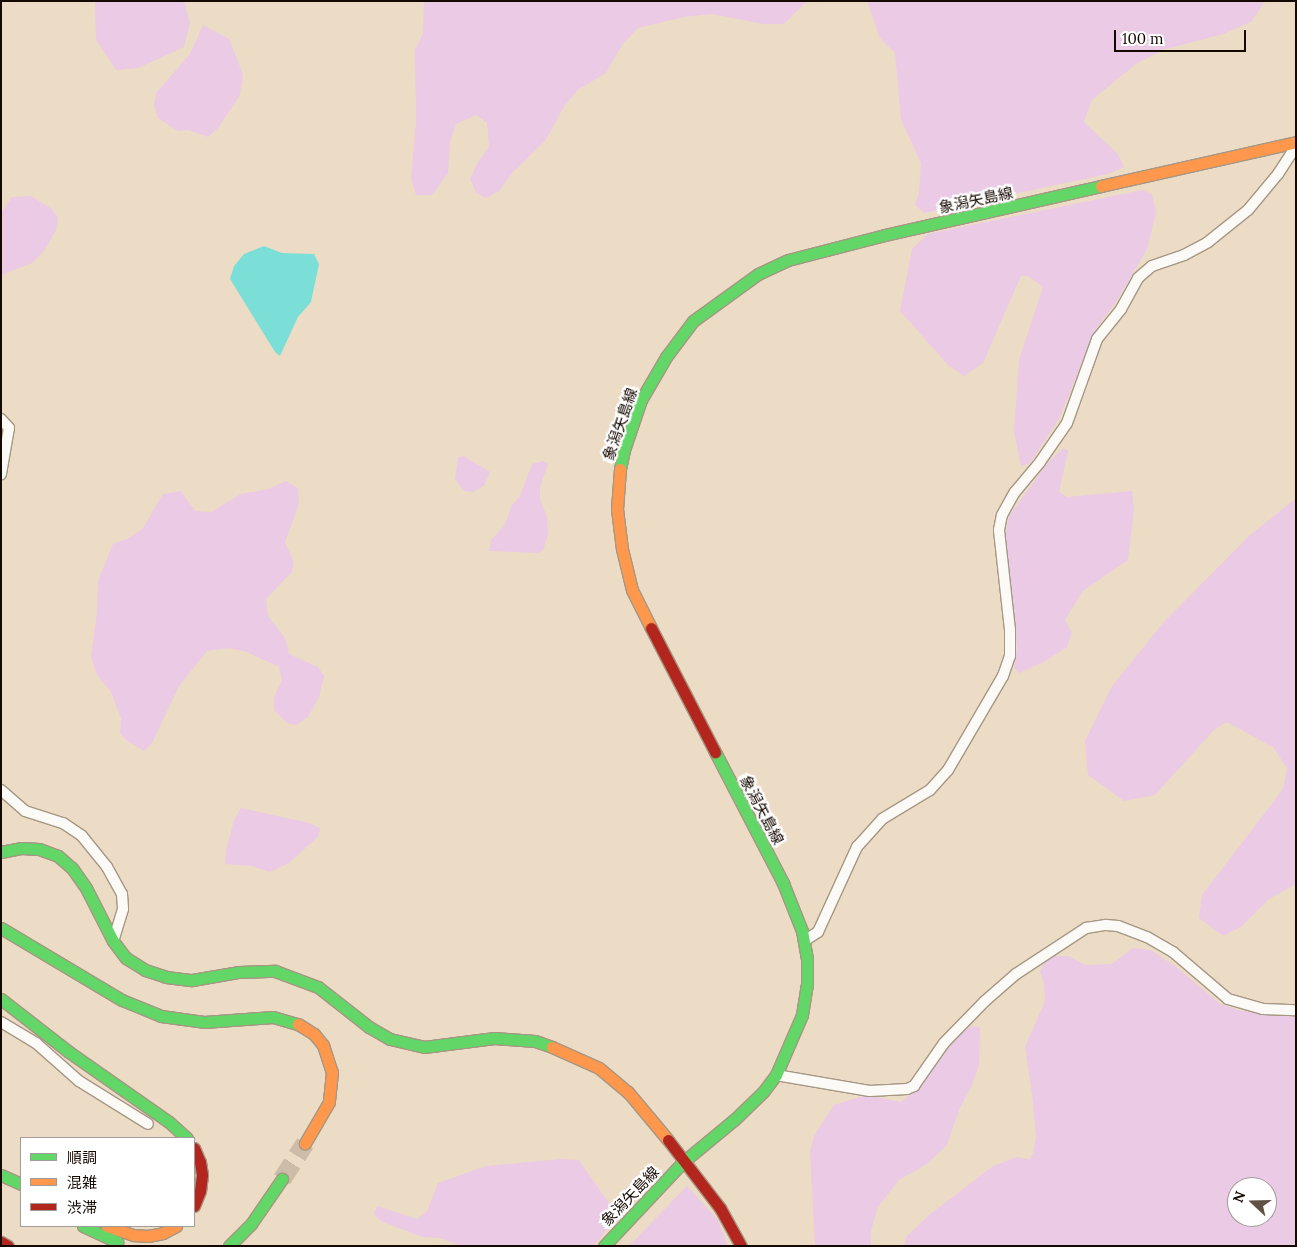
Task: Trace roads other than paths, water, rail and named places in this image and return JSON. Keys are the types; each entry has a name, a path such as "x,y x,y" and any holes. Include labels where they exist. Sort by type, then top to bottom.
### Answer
{"main road":[{"name":"象潟矢島線","path":"604,1246 628,1218 683,1162 735,1119 763,1092 776,1075 802,1015 807,985 804,941 783,883 632,590 621,541 617,509 619,476 624,450 633,422 641,400 652,380 693,321 732,291 788,260 885,235 1296,142"},
{"path":"1,852 20,848 39,849 58,856 72,868 86,888 113,941 126,958 145,970 166,977 192,980 239,972 275,972 296,977 318,987 369,1027 390,1039 424,1047 437,1047 494,1038 535,1041 566,1052 599,1068 628,1092 720,1208 741,1246"},
{"path":"1,928 122,1000 161,1016 204,1022 273,1017 289,1019 308,1029 323,1045 332,1072 329,1102 305,1143"},
{"path":"1,999 69,1052 169,1122 186,1137"},
{"path":"195,1150 200,1162 202,1176 200,1191 195,1204"},
{"path":"1,1174 20,1184"},
{"path":"229,1246 251,1224 282,1179"},
{"path":"1,1186 20,1196"},
{"path":"85,1227 125,1246"},
{"path":"110,1227 133,1235 148,1236 174,1227"},
{"path":"1,1242 8,1246"}],"street":[{"path":"804,941 818,932 856,847 882,819 930,790 948,770 1003,676 1010,656 1010,630 999,530 1002,516 1015,492 1040,462 1066,423 1097,340 1121,309 1138,278 1152,266 1184,255 1208,242 1248,210 1278,174 1296,146"},
{"path":"1,419 9,428 1,474"},
{"path":"1,790 25,811 63,823 82,836 107,867 122,894 123,909 113,941"},
{"path":"776,1075 870,1091 907,1089 914,1086 944,1043 985,1001 1016,974 1086,928 1106,925 1118,926 1147,937 1173,952 1228,999 1263,1009 1296,1010"},
{"path":"1,1022 36,1043 79,1080 148,1124"}],"water":[{"path":"264,246 282,253 314,254 319,264 311,302 298,317 280,356 275,352 230,279 234,266 244,254"}],"tunnel":[{"path":"282,1179 305,1143"}]}
